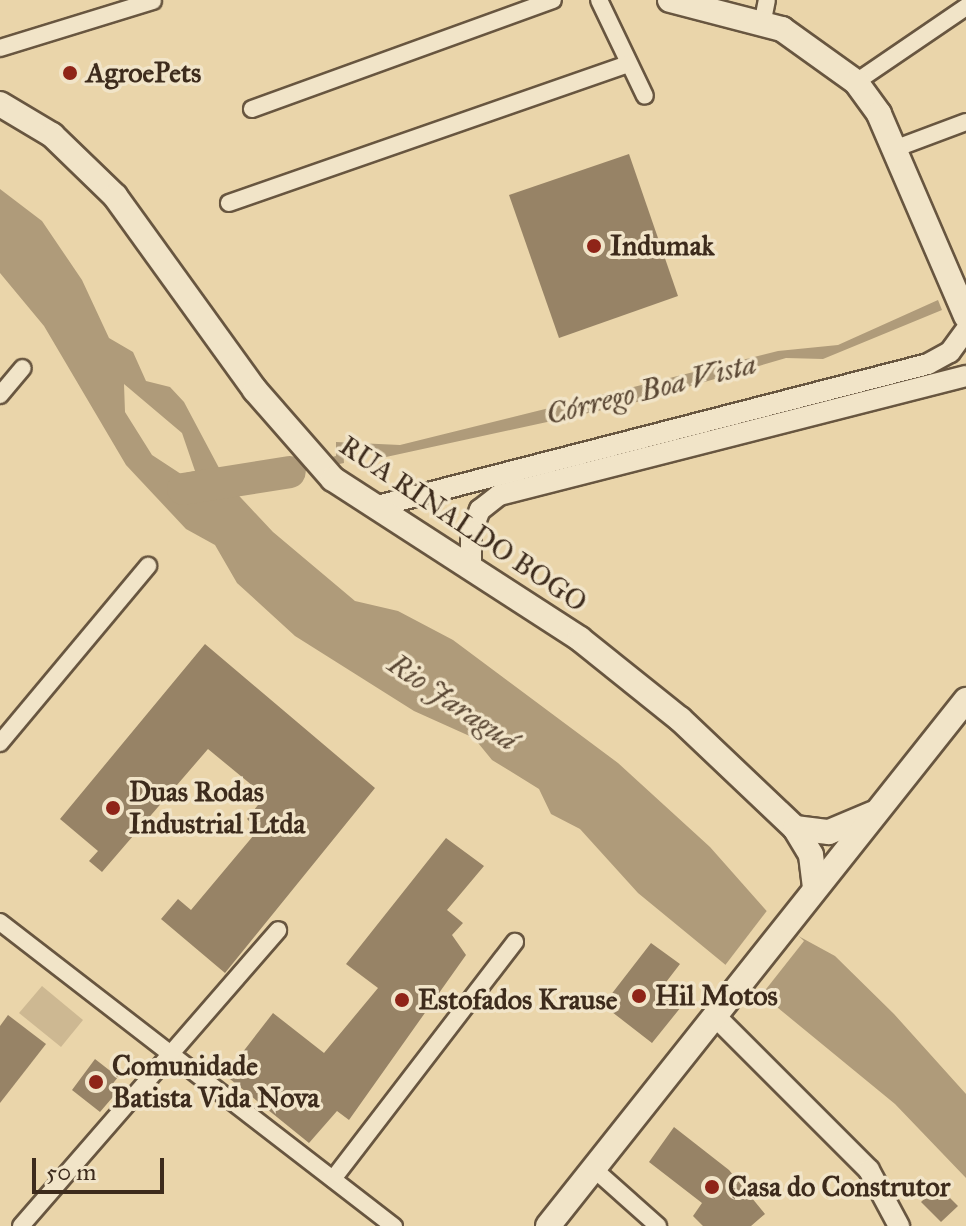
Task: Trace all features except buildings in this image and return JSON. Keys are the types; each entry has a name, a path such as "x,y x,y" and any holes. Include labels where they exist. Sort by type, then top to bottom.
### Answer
{"main road":[{"path":"670,0 765,10 856,82 894,149 963,309"},
{"name":"RUA RINALDO BOGO","path":"0,104 52,135 115,196 296,442 374,507 580,639 680,719 795,828 811,855 810,894"},
{"path":"548,1226 966,700"},
{"path":"795,828 829,832 874,813"}],"street":[{"path":"252,109 553,0"},
{"path":"599,0 645,96"},
{"path":"0,48 153,1"},
{"path":"856,82 966,7"},
{"path":"229,203 629,64"},
{"path":"894,149 966,122"},
{"path":"374,507 928,364 950,352 966,330"},
{"path":"0,395 23,368"},
{"path":"471,567 471,533 480,510 499,495 966,376"},
{"path":"0,743 148,566"},
{"path":"0,922 394,1226"},
{"path":"21,1226 168,1052 278,930"},
{"path":"333,1179 515,942"},
{"path":"722,1005 869,1170 899,1226"},
{"path":"593,1168 658,1226"}],"shaded area":[{"path":"42,986 83,1020 61,1047 19,1013"}],"water":[{"name":"Rio Jaraguá","path":"0,189 42,221 82,280 109,338 133,352 146,381 170,387 184,402 227,483 273,532 355,601 398,611 453,640 618,763 710,847 780,926 835,956 894,1014 966,1094 966,1178 895,1104 638,893 580,829 551,814 539,789 492,760 474,738 414,711 295,636 237,583 215,545 186,529 126,465 44,326 0,273","holes":["124,384 182,433 195,471 181,474 152,455 125,412"]},
{"path":"938,300 942,310 823,359 786,358 630,404 386,457 355,443 343,449 344,463 292,474 287,468 336,456 336,442 400,445 778,351 838,345"}],"pier":[{"path":"769,908 804,941 759,998 723,968"}],"waterway":[{"name":"Córrego Boa Vista","path":"183,489 290,472"}],"place":[{"name":"AgroePets","path":"70,73"},
{"name":"Indumak","path":"594,246"},
{"name":"Duas Rodas Industrial Ltda","path":"113,808"},
{"name":"Hil Motos","path":"639,996"},
{"name":"Estofados Krause","path":"402,1000"},
{"name":"Comunidade Batista Vida Nova","path":"96,1082"},
{"name":"Casa do Construtor","path":"712,1187"}]}
